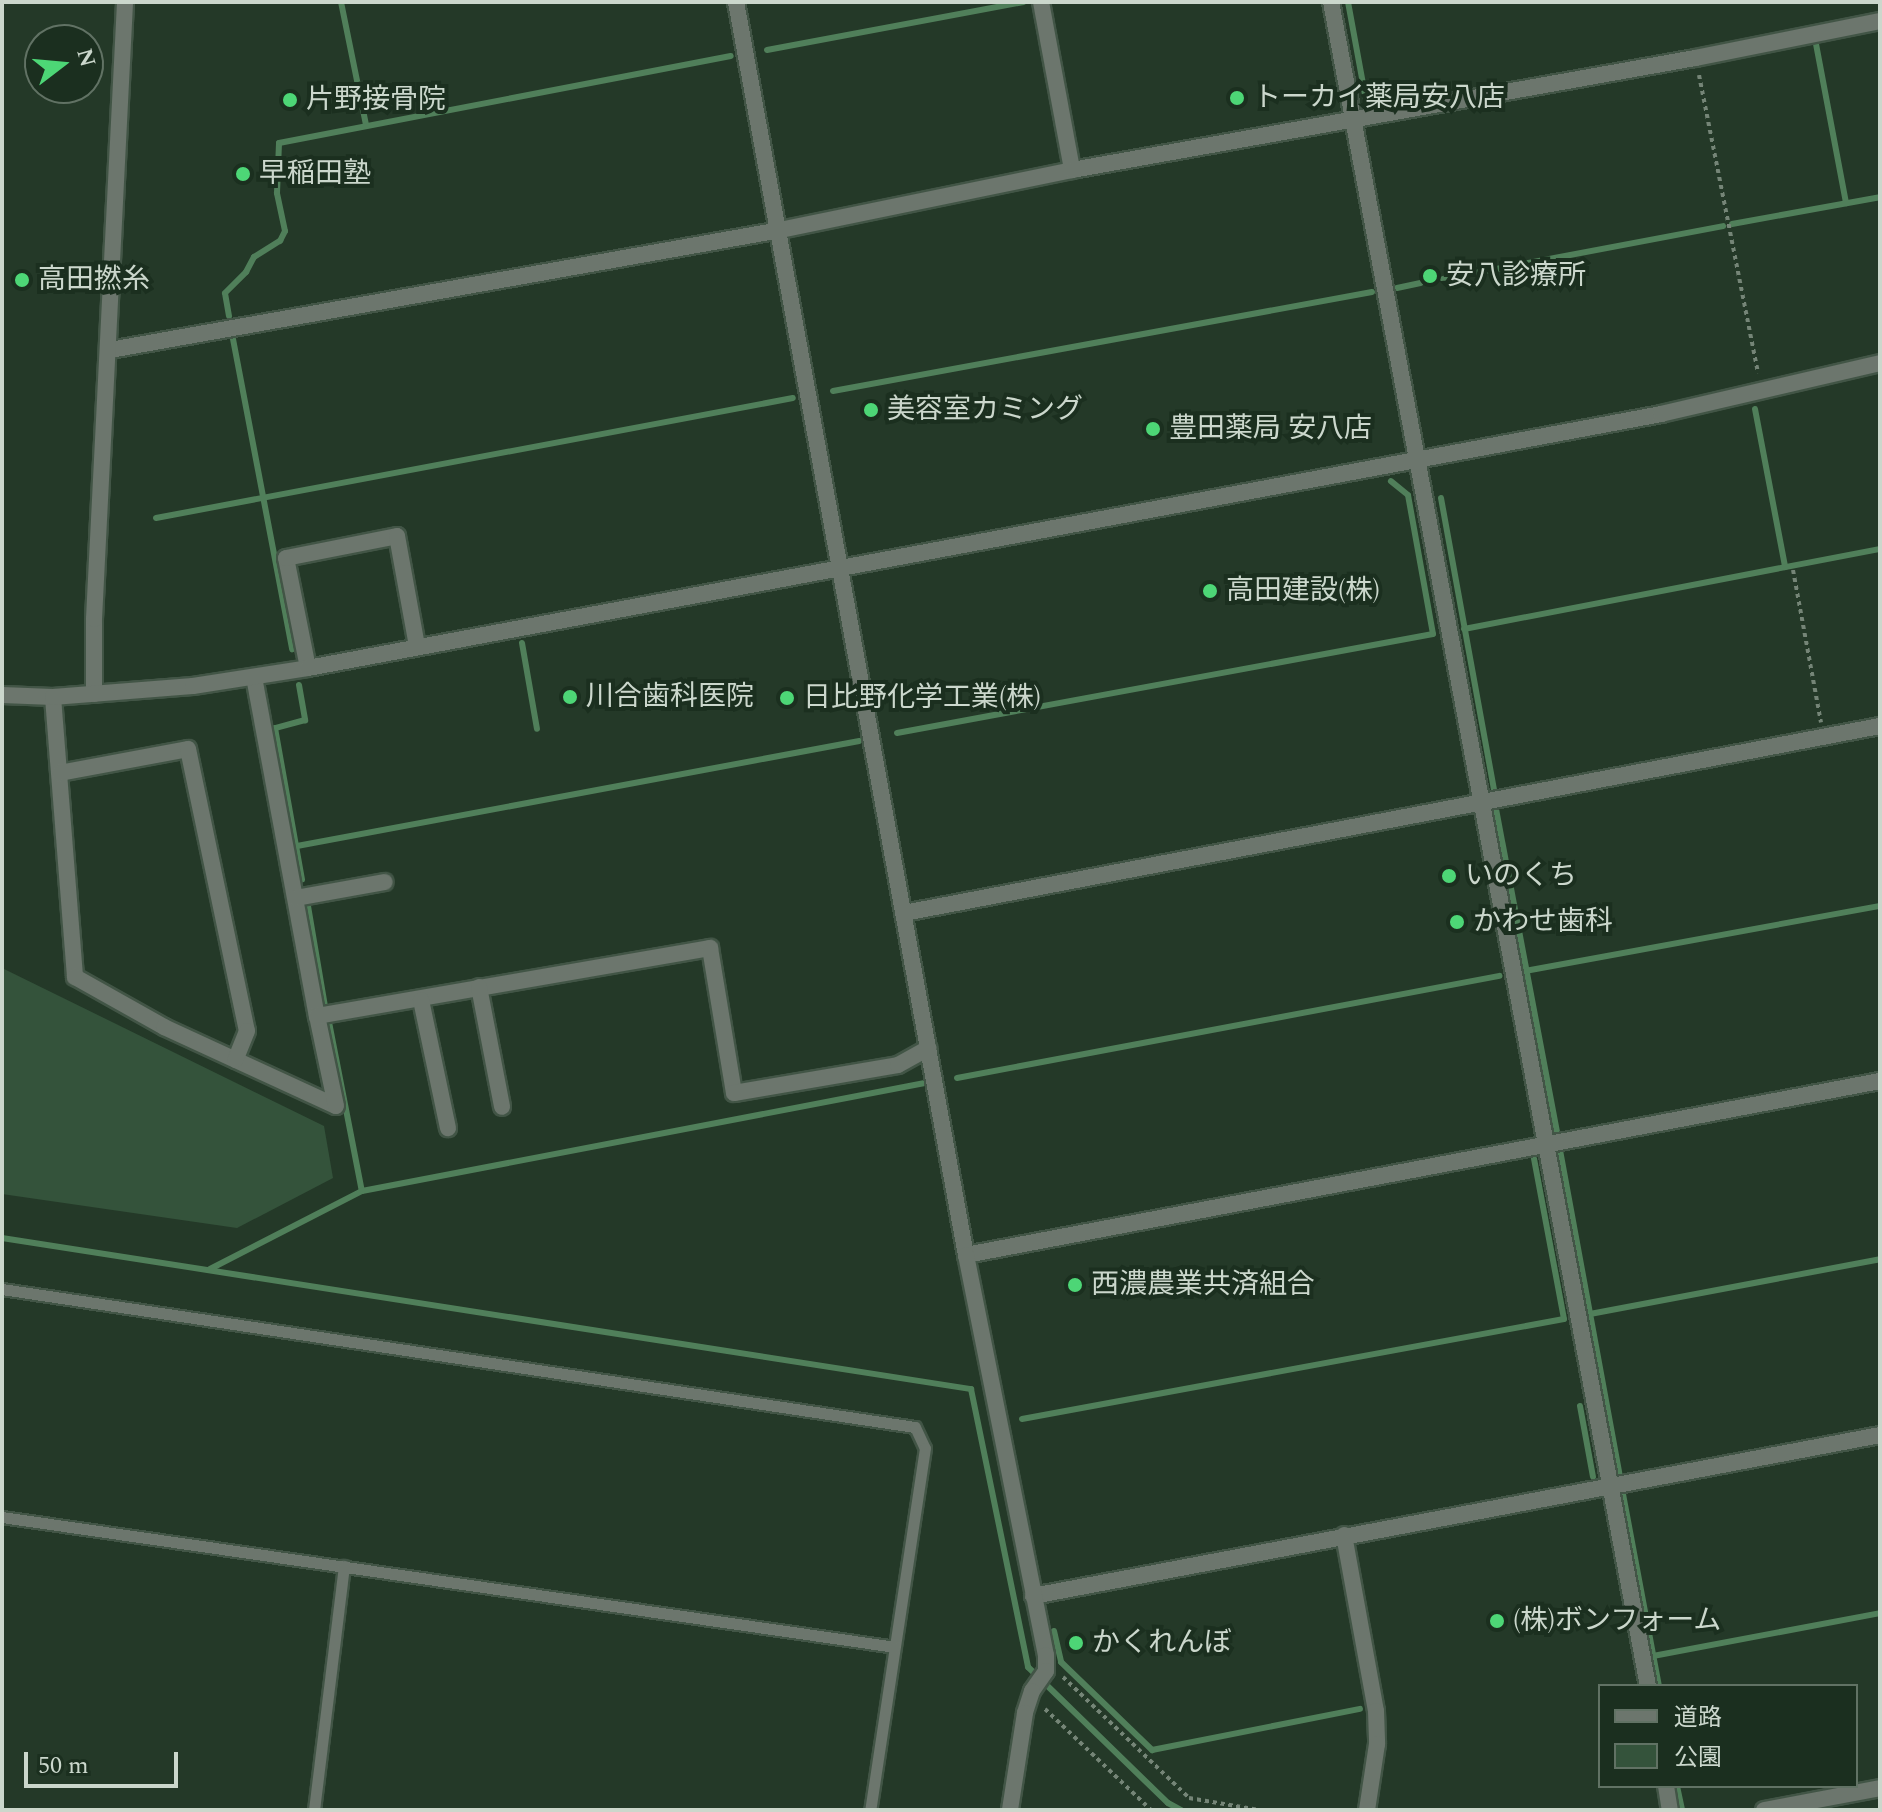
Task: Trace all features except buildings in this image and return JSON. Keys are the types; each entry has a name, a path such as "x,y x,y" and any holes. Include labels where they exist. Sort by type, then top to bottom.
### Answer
{"street":[{"path":"94,694 94,619 110,350 125,2"},
{"path":"736,2 966,1255 1046,1666 1031,1693 1010,1810"},
{"path":"1041,2 1072,170"},
{"path":"1331,2 1648,1684"},
{"path":"110,350 780,230 1072,170 1353,117 1695,58 1880,21"},
{"path":"2,695 53,697 193,686 308,668 1661,414 1880,363"},
{"path":"308,668 286,558 397,536 417,646"},
{"path":"53,697 75,977 164,1027 336,1106 254,677"},
{"path":"904,913 1880,726"},
{"path":"60,773 188,749 247,1031 235,1060"},
{"path":"296,898 385,882"},
{"path":"317,1016 710,948 734,1093 898,1065 929,1048"},
{"path":"479,987 502,1107"},
{"path":"421,1000 448,1128"},
{"path":"966,1255 1880,1081"},
{"path":"1033,1596 1880,1435"},
{"path":"1344,1535 1376,1711 1377,1744 1367,1810"},
{"path":"1666,1788 1670,1810"},
{"path":"1764,1810 1880,1788"}],"lane":[{"path":"2,1289 915,1427 925,1448 870,1810"},
{"path":"2,1517 895,1647"},
{"path":"314,1810 344,1566"}],"path":[{"path":"1695,58 1762,391"},
{"path":"1793,570 1823,736"},
{"path":"1046,1666 1189,1798 1259,1810"},
{"path":"1031,1693 1151,1810"}],"green space":[{"path":"2,968 324,1126 333,1178 237,1228 2,1194"}],"waterway":[{"path":"341,2 366,125"},
{"path":"767,50 1024,2"},
{"path":"1348,2 1367,106"},
{"path":"1816,44 1846,203"},
{"path":"229,316 225,293 246,272 254,257 280,241 285,231 277,193 279,143 731,56"},
{"path":"1732,224 1880,197"},
{"path":"1443,279 1723,226"},
{"path":"1397,288 1420,283"},
{"path":"833,391 1372,292"},
{"path":"233,339 292,649"},
{"path":"156,518 793,398"},
{"path":"1755,409 1785,567"},
{"path":"897,733 1433,634 1408,495 1391,481"},
{"path":"1441,498 1494,790"},
{"path":"1464,629 1880,549"},
{"path":"522,643 537,729"},
{"path":"299,685 305,720 275,728 302,880"},
{"path":"297,846 859,741"},
{"path":"1496,809 1557,1132"},
{"path":"308,906 325,1006"},
{"path":"1525,971 1880,906"},
{"path":"957,1078 1499,976"},
{"path":"329,1022 362,1191"},
{"path":"210,1269 362,1191 925,1083"},
{"path":"1560,1150 1619,1473"},
{"path":"1022,1419 1564,1319 1534,1159"},
{"path":"2,1238 971,1389 1028,1667 1168,1803 1181,1810"},
{"path":"1590,1314 1880,1259"},
{"path":"1580,1406 1593,1477"},
{"path":"1623,1494 1659,1684"},
{"path":"1653,1656 1880,1613"},
{"path":"1054,1631 1061,1662 1152,1750 1360,1709"},
{"path":"1677,1788 1682,1810"}],"place":[{"name":"トーカイ薬局安八店","path":"1237,98"},
{"name":"片野接骨院","path":"290,100"},
{"name":"早稲田塾","path":"243,174"},
{"name":"安八診療所","path":"1430,276"},
{"name":"高田撚糸","path":"22,280"},
{"name":"美容室カミング","path":"871,410"},
{"name":"豊田薬局 安八店","path":"1153,429"},
{"name":"高田建設(株)","path":"1210,591"},
{"name":"川合歯科医院","path":"570,697"},
{"name":"日比野化学工業(株)","path":"787,698"},
{"name":"いのくち","path":"1449,876"},
{"name":"かわせ歯科","path":"1457,922"},
{"name":"西濃農業共済組合","path":"1075,1285"},
{"name":"(株)ボンフォーム","path":"1497,1621"},
{"name":"かくれんぼ","path":"1076,1643"}]}
